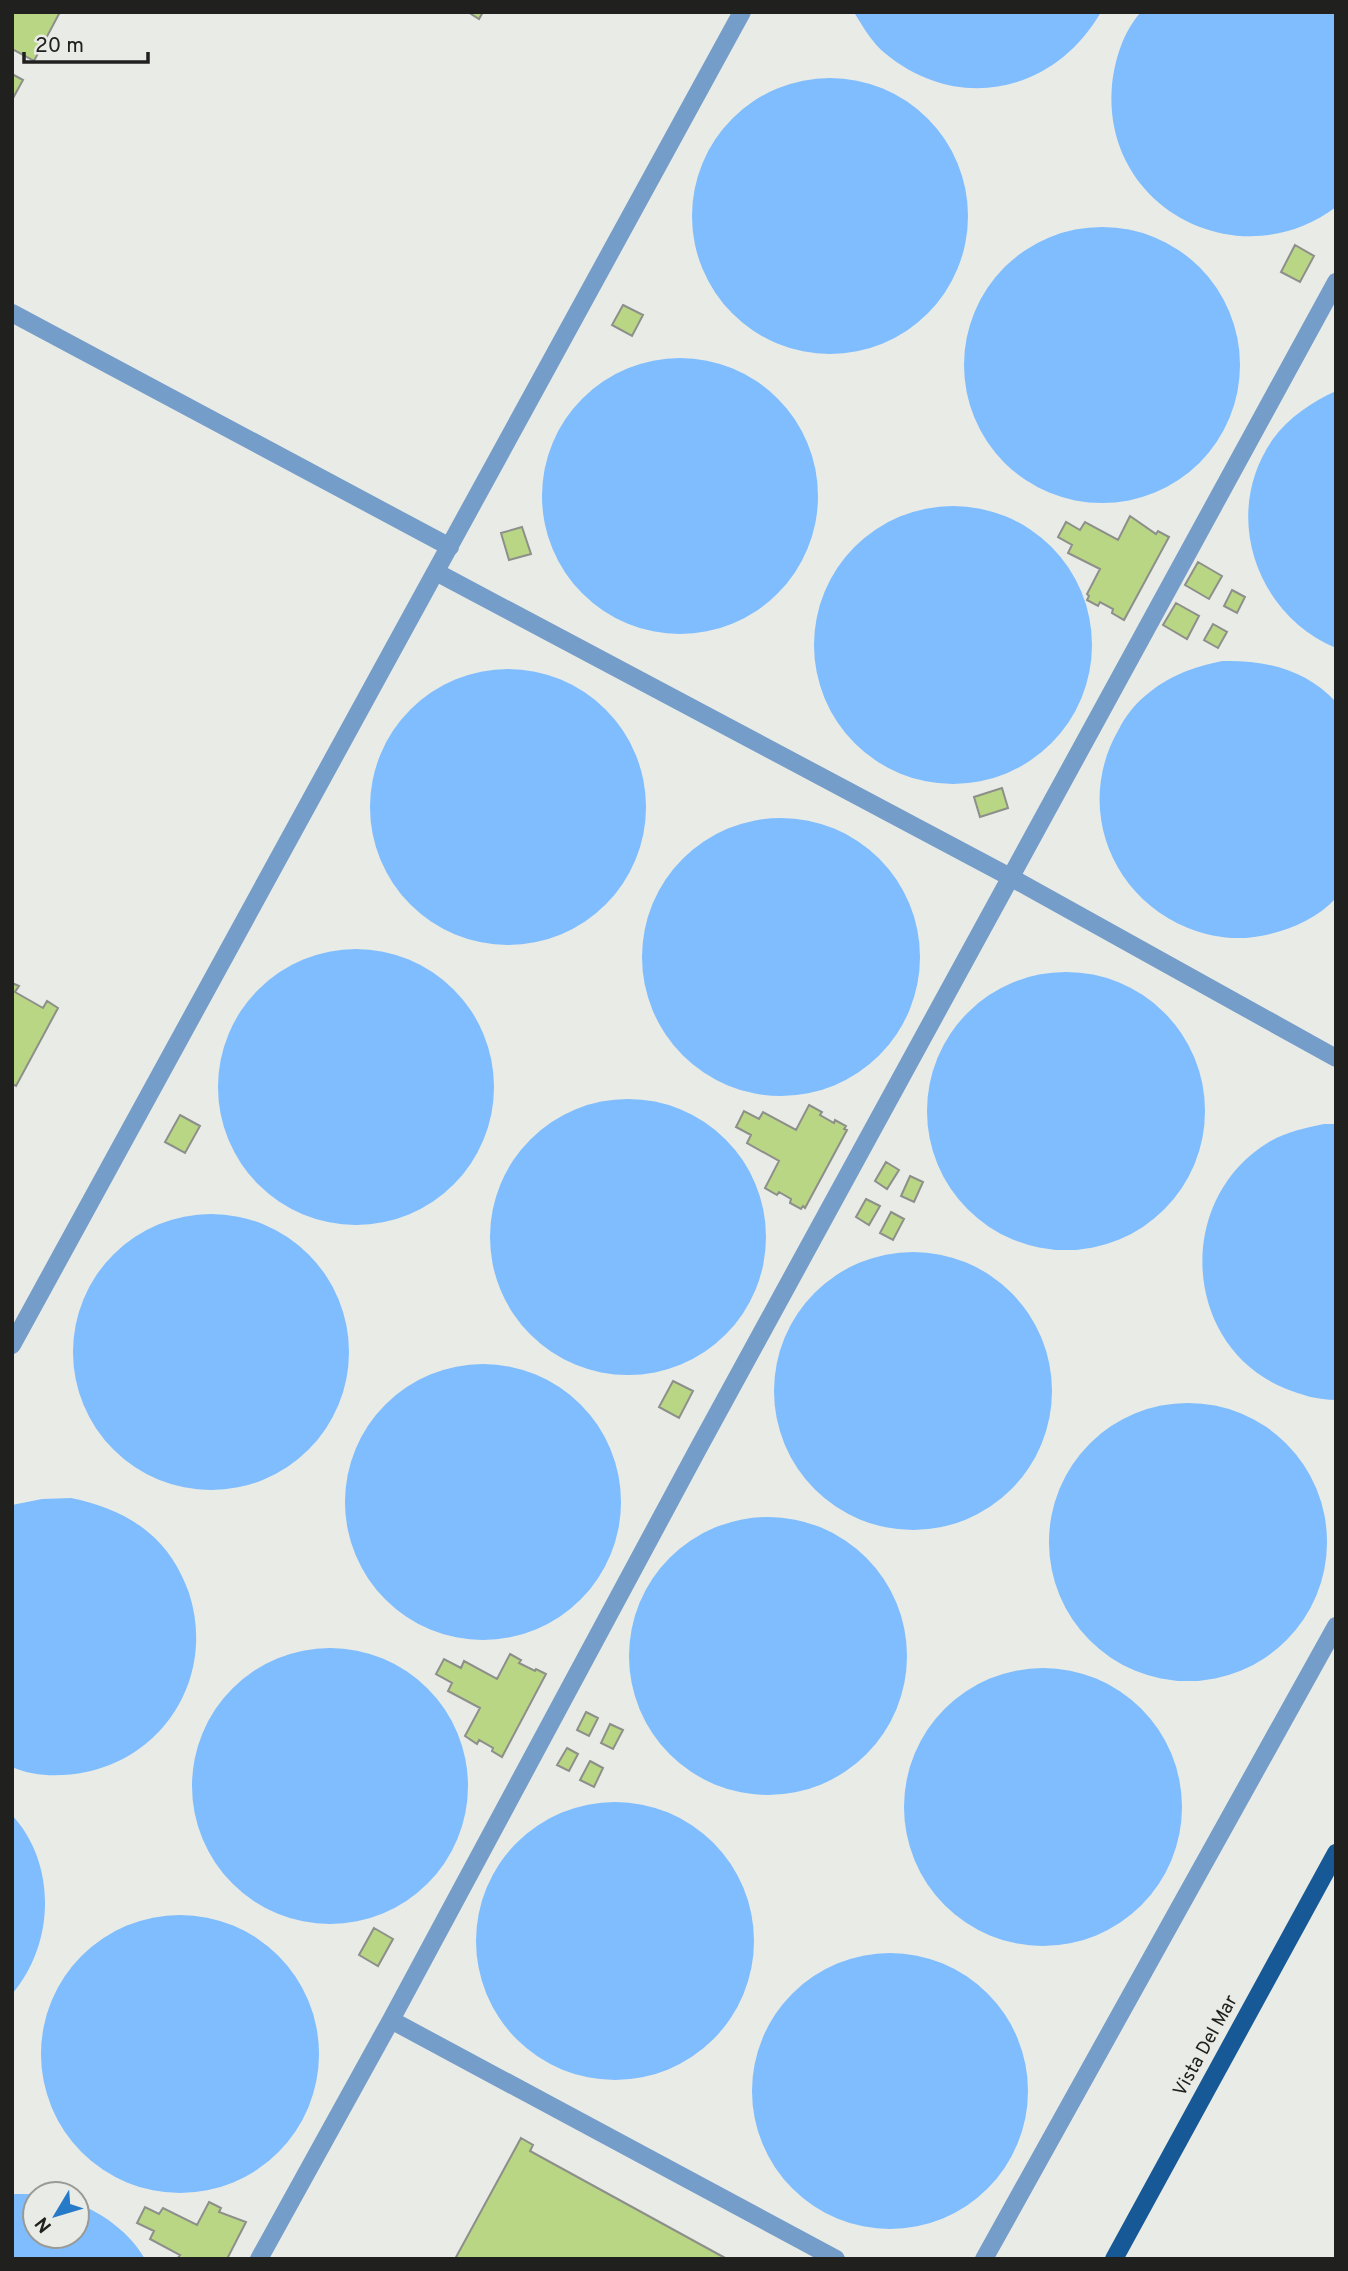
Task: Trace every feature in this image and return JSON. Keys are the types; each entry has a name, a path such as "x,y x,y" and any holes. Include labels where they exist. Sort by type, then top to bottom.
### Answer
{"main road":[{"name":"Vista Del Mar","path":"1114,2259 1330,1876 1336,1853"}],"lane":[{"path":"12,1345 742,12"},
{"path":"259,2259 391,2020 698,1448 1336,282"},
{"path":"12,313 450,547"},
{"path":"436,572 1010,877 1336,1058"},
{"path":"984,2259 1336,1626"},
{"path":"391,2020 836,2259"}],"water":[{"path":"854,12 1101,12 1082,39 1058,61 1032,76 1004,86 974,88 944,84 914,73 881,50"},
{"path":"1141,12 1336,12 1336,207 1298,228 1259,236 1220,233 1184,220 1152,197 1129,166 1114,129 1112,85 1115,65 1125,37"},
{"path":"816,78 844,78 870,83 895,94 918,109 937,128 952,151 963,176 968,216 966,243 958,269 945,293 928,314 907,331 870,349 844,354 816,354 790,349 765,338 742,323 723,304 708,281 697,256 692,230 692,202 697,176 708,151 723,128 742,109 765,94 790,83"},
{"path":"1116,227 1155,237 1167,243 1190,258 1209,277 1230,312 1238,338 1238,392 1230,418 1217,442 1200,463 1179,480 1155,493 1116,503 1088,503 1049,493 1037,487 1014,472 995,453 974,418 966,392 964,351 974,312 980,300 995,277 1014,258 1049,237 1075,229"},
{"path":"666,358 694,358 720,363 745,374 768,389 787,408 802,431 813,456 818,496 816,523 808,549 795,573 778,594 757,611 720,629 694,634 666,634 640,629 615,618 592,603 573,584 558,561 547,536 542,510 542,482 547,456 558,431 573,408 592,389 615,374 640,363"},
{"path":"1336,391 1336,648 1308,632 1285,611 1267,586 1255,558 1249,529 1250,498 1257,468 1273,439 1302,411"},
{"path":"953,506 980,509 1006,517 1030,530 1051,547 1068,568 1081,592 1089,618 1092,645 1089,672 1081,698 1068,722 1051,743 1030,760 1006,773 980,781 953,784 926,781 900,773 876,760 855,743 838,722 825,698 817,672 814,645 817,618 825,592 838,568 855,547 876,530 900,517 926,509"},
{"path":"1222,661 1254,662 1298,674 1336,702 1336,898 1304,922 1256,937 1236,938 1207,934 1188,928 1161,913 1138,894 1120,871 1107,845 1101,816 1100,787 1106,758 1130,711 1145,696 1172,678 1191,669"},
{"path":"522,669 561,679 573,685 596,700 615,719 636,754 644,780 644,834 636,860 623,884 606,905 585,922 561,935 522,945 494,945 455,935 443,929 420,914 401,895 380,860 372,834 370,793 380,754 386,742 401,719 420,700 455,679 481,671"},
{"path":"781,818 808,821 834,829 858,842 879,859 896,880 909,904 917,930 920,957 917,984 909,1010 896,1034 879,1055 858,1072 834,1085 808,1093 781,1096 754,1093 728,1085 704,1072 683,1055 666,1034 653,1010 645,984 642,957 645,930 653,904 666,880 683,859 704,842 728,829 754,821"},
{"path":"342,949 370,949 396,954 421,965 444,980 463,999 478,1022 489,1047 494,1087 492,1114 484,1140 471,1164 454,1185 433,1202 396,1220 370,1225 342,1225 316,1220 291,1209 268,1194 249,1175 234,1152 223,1127 218,1101 218,1073 223,1047 234,1022 249,999 268,980 291,965 316,954"},
{"path":"1066,972 1093,975 1119,983 1143,996 1164,1013 1181,1034 1194,1058 1202,1084 1205,1111 1202,1138 1194,1164 1181,1188 1164,1209 1143,1226 1119,1239 1093,1247 1066,1250 1039,1247 1013,1239 989,1226 968,1209 951,1188 938,1164 930,1138 927,1111 930,1084 938,1058 951,1034 968,1013 989,996 1013,983 1039,975"},
{"path":"614,1099 642,1099 668,1104 693,1115 716,1130 735,1149 750,1172 761,1197 766,1237 764,1264 756,1290 743,1314 726,1335 705,1352 668,1370 642,1375 614,1375 588,1370 563,1359 540,1344 521,1325 506,1302 495,1277 490,1251 490,1223 495,1197 506,1172 521,1149 540,1130 563,1115 588,1104"},
{"path":"1324,1124 1336,1124 1336,1400 1290,1391 1250,1367 1225,1339 1209,1306 1203,1270 1205,1234 1217,1198 1238,1167 1275,1139"},
{"path":"225,1214 264,1224 276,1230 299,1245 318,1264 339,1299 347,1325 347,1379 339,1405 326,1429 309,1450 288,1467 264,1480 225,1490 197,1490 158,1480 146,1474 123,1459 104,1440 83,1405 75,1379 73,1338 83,1299 89,1287 104,1264 123,1245 158,1224 184,1216"},
{"path":"913,1252 940,1255 966,1263 990,1276 1011,1293 1028,1314 1041,1338 1049,1364 1052,1391 1049,1418 1041,1444 1028,1468 1011,1489 990,1506 966,1519 940,1527 913,1530 886,1527 860,1519 836,1506 815,1489 798,1468 785,1444 777,1418 774,1391 777,1364 785,1338 798,1314 815,1293 836,1276 860,1263 886,1255"},
{"path":"469,1364 497,1364 523,1369 548,1380 571,1395 590,1414 605,1437 616,1462 621,1502 619,1529 611,1555 598,1579 581,1600 560,1617 523,1635 497,1640 469,1640 443,1635 418,1624 395,1609 376,1590 361,1567 350,1542 345,1516 345,1488 350,1462 361,1437 376,1414 395,1395 418,1380 443,1369"},
{"path":"1188,1403 1215,1406 1241,1414 1265,1427 1286,1444 1303,1465 1316,1489 1324,1515 1327,1542 1324,1569 1316,1595 1303,1619 1286,1640 1265,1657 1241,1670 1215,1678 1188,1681 1161,1678 1135,1670 1111,1657 1090,1640 1073,1619 1060,1595 1052,1569 1049,1542 1052,1515 1060,1489 1073,1465 1090,1444 1111,1427 1135,1414 1161,1406"},
{"path":"71,1498 121,1514 155,1538 167,1552 178,1568 189,1593 195,1623 195,1652 189,1680 178,1706 161,1729 140,1748 115,1763 86,1772 67,1775 39,1774 12,1767 12,1505 42,1499"},
{"path":"768,1517 795,1520 821,1528 845,1541 866,1558 883,1579 896,1603 904,1629 907,1656 904,1683 896,1709 883,1733 866,1754 845,1771 821,1784 795,1792 768,1795 741,1792 715,1784 691,1771 670,1754 653,1733 640,1709 632,1683 629,1656 632,1629 640,1603 653,1579 670,1558 691,1541 715,1528 741,1520"},
{"path":"316,1648 344,1648 370,1653 395,1664 418,1679 437,1698 452,1721 463,1746 468,1786 466,1813 458,1839 445,1863 428,1884 407,1901 370,1919 344,1924 316,1924 290,1919 265,1908 242,1893 223,1874 208,1851 197,1826 192,1800 192,1772 197,1746 208,1721 223,1698 242,1679 265,1664 290,1653"},
{"path":"1043,1668 1070,1671 1096,1679 1120,1692 1141,1709 1158,1730 1171,1754 1179,1780 1182,1807 1179,1834 1171,1860 1158,1884 1141,1905 1120,1922 1096,1935 1070,1943 1043,1946 1016,1943 990,1935 966,1922 945,1905 928,1884 915,1860 907,1834 904,1807 907,1780 915,1754 928,1730 945,1709 966,1692 990,1679 1016,1671"},
{"path":"615,1802 642,1805 668,1813 692,1826 713,1843 730,1864 743,1888 751,1914 754,1941 751,1968 743,1994 730,2018 713,2039 692,2056 668,2069 642,2077 615,2080 588,2077 562,2069 538,2056 517,2039 500,2018 487,1994 479,1968 476,1941 479,1914 487,1888 500,1864 517,1843 538,1826 562,1813 588,1805"},
{"path":"12,1815 27,1835 37,1857 45,1904 43,1928 36,1952 26,1974 12,1994"},
{"path":"180,1915 207,1918 233,1926 257,1939 278,1956 295,1977 308,2001 316,2027 319,2054 316,2081 308,2107 295,2131 278,2152 257,2169 233,2182 207,2190 180,2193 153,2190 127,2182 103,2169 82,2152 65,2131 52,2107 44,2081 41,2054 44,2027 52,2001 65,1977 82,1956 103,1939 127,1926 153,1918"},
{"path":"876,1953 904,1953 930,1958 955,1969 978,1984 997,2003 1012,2026 1023,2051 1028,2091 1026,2118 1018,2144 1005,2168 988,2189 967,2206 930,2224 904,2229 876,2229 850,2224 825,2213 802,2198 783,2179 768,2156 757,2131 752,2105 752,2077 757,2051 768,2026 783,2003 802,1984 825,1969 850,1958"},
{"path":"12,2194 21,2194 21,2250 91,2250 91,2210 116,2225 145,2259 12,2259"}],"building":[{"path":"12,12 60,12 34,61 12,49"},
{"path":"468,12 483,12 479,19"},
{"path":"12,74 23,80 12,100"},
{"path":"1295,245 1314,256 1300,282 1281,272"},
{"path":"623,305 643,315 632,336 612,325"},
{"path":"1130,516 1156,534 1158,531 1169,537 1124,620 1112,613 1113,609 1100,602 1098,606 1087,600 1087,594 1100,569 1068,553 1072,545 1058,537 1066,522 1080,530 1085,522 1118,540"},
{"path":"522,527 531,554 509,560 501,533"},
{"path":"1198,562 1222,576 1209,599 1185,585"},
{"path":"1232,590 1245,597 1237,613 1224,606"},
{"path":"1176,603 1199,616 1187,639 1163,625"},
{"path":"1213,624 1227,632 1218,648 1204,640"},
{"path":"1002,788 1008,808 980,817 974,797"},
{"path":"12,983 19,986 15,992 43,1008 47,1001 58,1008 16,1086 12,1084"},
{"path":"809,1105 834,1123 835,1120 846,1126 844,1129 847,1130 805,1208 803,1206 801,1209 779,1192 777,1195 765,1188 779,1161 747,1143 751,1135 736,1127 744,1111 759,1119 763,1112 796,1130"},
{"path":"180,1115 200,1126 185,1153 165,1142"},
{"path":"886,1162 899,1170 887,1189 875,1181"},
{"path":"910,1176 923,1182 914,1202 901,1196"},
{"path":"866,1199 880,1206 869,1225 856,1217"},
{"path":"891,1212 904,1219 893,1240 880,1233"},
{"path":"673,1381 693,1391 679,1418 659,1407"},
{"path":"510,1654 521,1660 519,1663 546,1674 502,1757 479,1740 477,1744 465,1736 480,1708 448,1691 452,1683 436,1674 444,1659 461,1668 464,1661 497,1679"},
{"path":"586,1712 598,1718 589,1736 577,1730"},
{"path":"610,1724 623,1730 613,1749 601,1743"},
{"path":"567,1748 578,1754 569,1771 557,1765"},
{"path":"590,1761 603,1768 594,1787 580,1780"},
{"path":"374,1928 393,1939 378,1966 359,1955"},
{"path":"521,2138 533,2145 530,2151 727,2259 455,2259"},
{"path":"209,2202 221,2208 219,2212 246,2222 227,2259 177,2259 180,2255 150,2239 154,2231 137,2223 145,2207 159,2214 163,2208 197,2225"}]}
